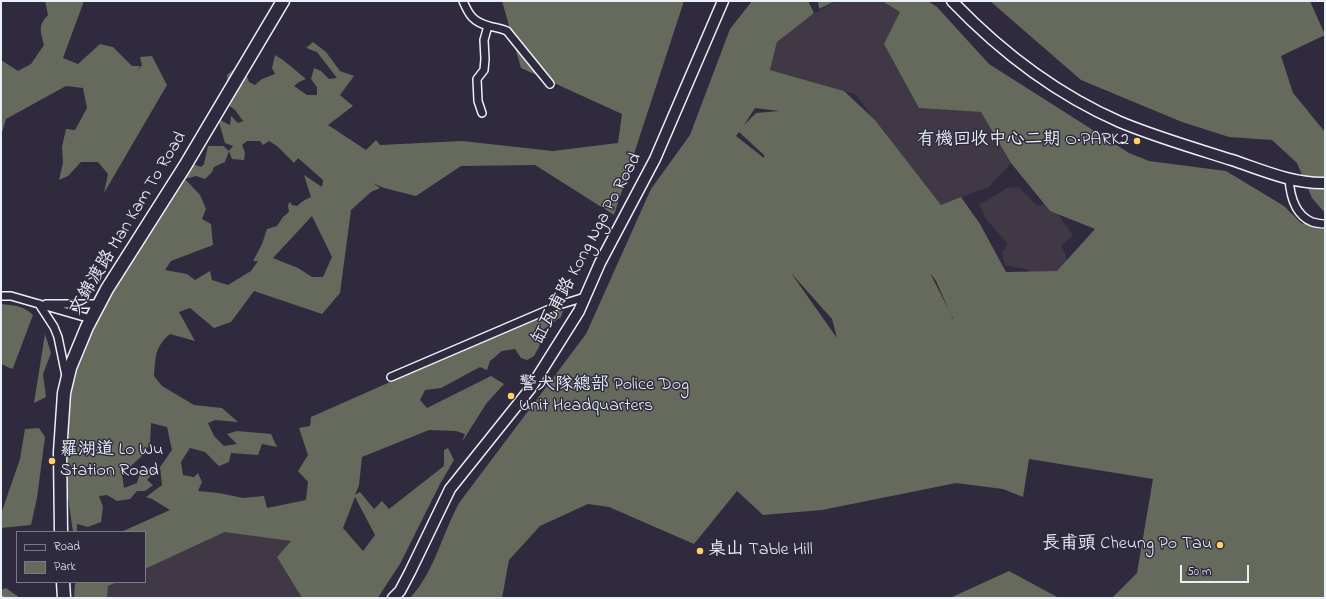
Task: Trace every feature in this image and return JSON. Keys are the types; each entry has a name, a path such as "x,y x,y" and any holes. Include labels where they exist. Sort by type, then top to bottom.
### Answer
{"main road":[{"name":"文錦渡路 Man Kam To Road","path":"61,531 60,452 64,393 70,368 91,319 123,262 182,172 283,1"},
{"path":"63,583 64,598"}],"street":[{"path":"463,1 468,14 476,21 488,26 503,28 508,31 550,84"},
{"name":"缸瓦甫路 Kong Nga Po Road","path":"393,598 400,591 410,572 450,489 530,390 579,311 600,263 656,159 689,78 723,1"},
{"path":"952,1 975,25 1005,51 1051,84 1087,105 1120,121 1159,136 1288,178 1323,183"},
{"path":"482,113 478,101 478,79 484,70 484,40 488,26"},
{"path":"1288,178 1291,196 1296,207 1305,218 1313,222 1325,224"},
{"path":"1,296 11,296 91,319"},
{"path":"391,377 559,305 585,297"},
{"path":"39,304 99,304"},
{"path":"39,304 52,323 58,337 67,382"}],"shaded area":[{"path":"836,1 882,1 900,12 919,108 981,112 1011,163 989,187 941,205 855,94 770,70 777,42 799,22"},
{"path":"1019,187 1037,206 1044,204 1050,211 1058,214 1073,236 1061,245 1071,268 1038,285 1029,270 1005,265 1002,253 1008,244 986,219 979,204 1007,188"},
{"path":"228,531 291,541 277,557 302,598 107,598 108,586 115,583 146,583 146,569"}],"green space":[{"path":"45,1 84,1 63,58 78,64 100,44 113,47 132,66 140,66 137,71 142,65 140,57 152,56 167,85 104,193 108,174 98,162 81,162 68,176 59,180 63,163 62,147 66,129 75,130 87,108 83,88 66,86 6,119 1,136 1,60 18,71 31,64 44,45 41,26 42,22 48,15"},
{"path":"502,1 684,1 614,215 535,165 461,166 416,196 384,188 373,183 380,188 371,192 351,210 340,293 322,314 254,291 231,322 214,328 190,308 179,312 195,341 170,334 158,348 154,376 162,386 194,405 222,408 238,422 215,420 208,423 214,436 224,446 237,444 227,434 237,431 271,434 277,447 262,444 258,455 231,453 229,462 219,466 205,452 190,448 181,462 183,475 194,477 198,473 202,482 198,491 219,493 243,498 264,496 267,508 306,500 308,482 298,471 308,455 299,428 310,426 311,417 555,309 563,311 561,317 544,329 539,347 534,356 527,360 521,358 515,349 502,351 490,361 487,370 480,367 441,388 425,390 420,400 427,408 491,376 504,384 486,404 462,442 465,434 456,431 429,430 362,457 359,485 355,495 360,492 374,509 382,501 389,509 444,466 444,450 448,448 454,460 440,484 400,564 377,598 302,598 277,557 291,541 225,532 146,569 146,531 123,531 170,510 146,497 162,485 160,467 172,450 167,427 151,423 150,444 143,455 122,474 124,488 137,483 140,472 152,466 155,471 147,480 153,485 145,491 137,491 130,499 117,501 107,495 99,496 103,507 101,522 88,527 77,524 77,531 73,531 68,497 60,461 75,357 188,162 201,167 204,164 208,146 223,146 229,151 233,146 225,143 218,119 230,125 231,116 238,123 243,121 235,110 227,104 229,96 227,75 233,70 246,74 249,82 255,85 262,79 275,74 272,68 275,55 306,79 294,86 307,95 317,95 317,87 311,79 314,68 321,71 329,79 337,78 317,52 306,48 313,42 326,52 340,71 354,76 340,95 353,106 328,125 366,150 376,140 380,145 462,141 553,151 618,143 622,114 521,68","holes":["247,141 260,141 263,145 269,141 277,146 294,163 298,158 323,180 322,187 304,175 311,197 297,206 292,205 290,202 288,205 289,212 283,217 277,226 267,229 262,244 253,261 258,261 251,271 228,285 212,280 210,271 195,280 187,274 165,270 171,261 213,245 211,224 202,219 206,209 200,195 185,179 196,176 205,179 212,172 214,167 225,162 229,151 232,159 244,160 245,153 242,145","312,216 332,257 323,277 312,277 298,268 273,258","355,497 375,535 363,551 343,528"]},
{"path":"752,1 808,1 814,13 777,42 770,70 844,91 875,120 941,205 961,197 980,224 1006,272 1057,271 1095,229 1050,211 1011,163 981,112 919,108 884,44 900,12 882,1 928,1 937,7 989,64 1129,153 1149,161 1226,171 1284,206 1301,223 1325,230 1325,598 1112,598 1137,573 1153,479 1029,459 1023,497 1003,489 956,483 822,510 763,515 737,491 694,544 609,507 588,504 540,526 509,560 502,598 410,598 426,576 459,503 586,334 651,189 690,135 730,29","holes":["755,108 779,111 756,113 744,125","739,132 764,155 764,158 736,136","791,273 832,319 837,338","930,273 936,281 949,311"]},
{"path":"818,1 835,1 819,9"},
{"path":"990,1 1310,1 1325,35 1281,56 1293,93 1325,132 1325,213 1312,198 1297,163 1272,140 1229,137 1182,122 1081,80"},
{"path":"1,304 18,306 33,315 12,369 1,364"},
{"path":"45,334 51,353 43,374 46,397 34,403"},
{"path":"39,428 45,437 37,498 31,525 1,528 1,514 20,459 25,429"},
{"path":"1009,571 1059,598 950,598"},
{"path":"115,583 108,586 107,598 74,598 75,584"},
{"path":"6,588 20,598 1,598 1,590"}],"place":[{"name":"有機回收中心二期 O·PARK2","path":"1137,141"},
{"name":"警犬隊總部 Police Dog Unit Headquarters","path":"511,396"},
{"name":"羅湖道 Lo Wu Station Road","path":"52,461"},
{"name":"長甫頭 Cheung Po Tau","path":"1220,545"},
{"name":"桌山 Table Hill","path":"700,551"}]}
